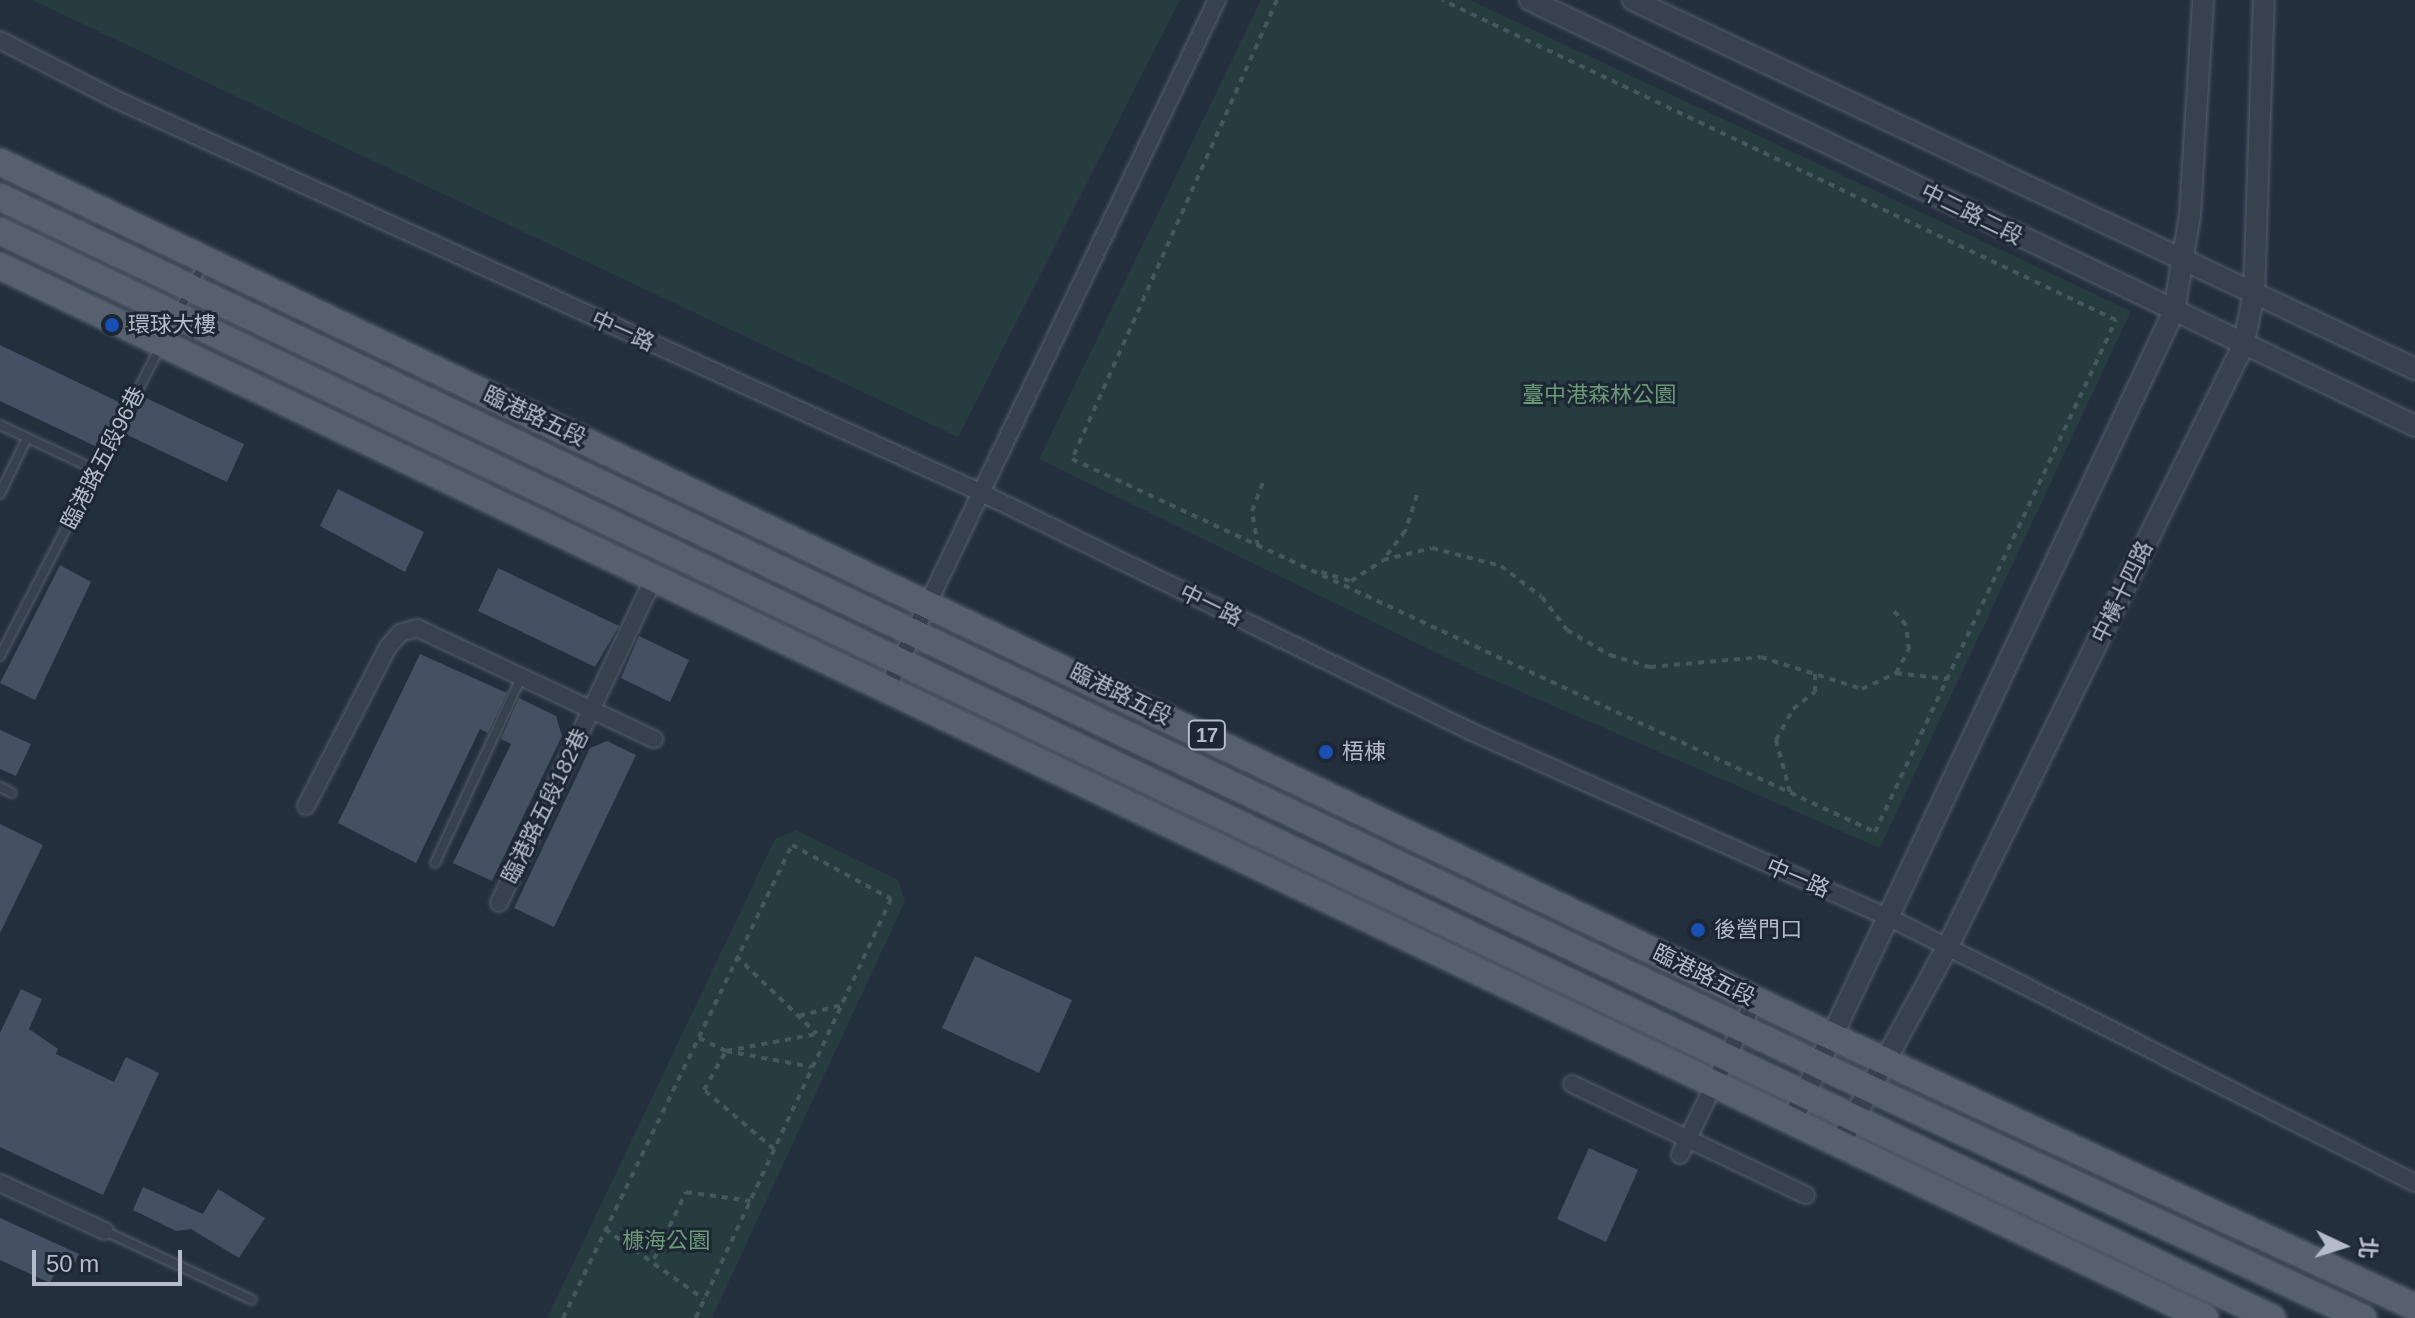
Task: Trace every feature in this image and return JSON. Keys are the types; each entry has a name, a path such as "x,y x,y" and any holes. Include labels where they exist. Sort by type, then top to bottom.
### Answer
{"main road":[{"name":"臨港路五段","path":"0,162 929,601 1833,1037 2415,1307"},
{"name":"臨港路五段","path":"0,197 915,630 1741,1028 2363,1318"},
{"path":"0,231 902,658 2272,1318"},
{"path":"0,266 888,687 2205,1318"}],"street":[{"path":"888,687 1217,0"},
{"name":"中二路二段","path":"1530,0 2243,346 2415,426"},
{"path":"1633,0 2415,369"},
{"path":"1792,1122 1886,916 2174,311 2184,261 2203,0"},
{"name":"中橫十四路","path":"1839,1145 1882,1060 1947,948 2243,346 2254,294 2264,0"},
{"name":"中一路","path":"0,40 115,99 982,493 1472,732 1886,916 2415,1183"},
{"name":"臨港路五段182巷","path":"499,903 655,576"},
{"name":"臨港路五段182巷","path":"306,806 400,633 426,629 654,739"},
{"path":"1680,1155 1755,999"},
{"path":"1572,1084 1806,1195"},
{"path":"0,1183 105,1231"}],"lane":[{"name":"臨港路五段96巷","path":"0,656 205,260"},
{"path":"0,425 96,470"},
{"path":"0,494 27,438"},
{"path":"435,863 522,676"},
{"path":"0,787 12,793"},
{"path":"105,1231 252,1300"}],"path":[{"path":"1277,0 1072,459 1875,832 2116,320 1442,0"},
{"path":"1258,545 1252,511 1263,482"},
{"path":"1383,560 1405,531 1417,495"},
{"path":"1308,569 1351,581 1383,560 1432,548 1501,566 1542,597 1567,630 1610,655 1650,667 1761,657 1862,689 1896,673 1947,679"},
{"path":"1892,609 1906,625 1909,650 1896,673"},
{"path":"1791,794 1776,740 1793,709 1815,692 1815,672"},
{"path":"563,1318 736,956 793,846 891,896 696,1318"},
{"path":"736,956 817,1034 726,1051 704,1090 774,1149"},
{"path":"799,1016 841,1005"},
{"path":"699,1038 726,1051 812,1067"},
{"path":"654,1259 686,1192 750,1201"},
{"path":"605,1229 654,1259 704,1299"}],"green space":[{"path":"32,0 1180,0 958,437"},
{"name":"臺中港森林公園","path":"1261,0 1470,0 2131,311 1880,848 1480,674 1039,459"},
{"name":"槺海公園","path":"796,830 898,880 905,901 712,1318 547,1318 775,839"}],"building":[{"path":"0,345 123,404 97,447 0,401"},
{"path":"146,398 244,444 227,482 123,433"},
{"path":"338,489 424,532 405,572 320,526"},
{"path":"60,565 91,582 35,700 0,683"},
{"path":"498,568 619,626 595,667 478,611"},
{"path":"639,636 689,660 670,702 621,678"},
{"path":"420,654 507,693 488,733 480,729 416,863 338,823"},
{"path":"519,698 556,716 562,736 492,881 453,863 511,744 501,739"},
{"path":"0,730 31,744 16,776 0,769"},
{"path":"607,741 636,755 554,927 514,908 590,748"},
{"path":"0,824 43,845 0,933"},
{"path":"975,956 1072,1000 1039,1073 942,1028"},
{"path":"21,989 42,999 29,1029 58,1049 56,1054 114,1082 126,1057 159,1073 103,1195 0,1147 0,1033"},
{"path":"1589,1148 1638,1170 1606,1242 1557,1219"},
{"path":"143,1187 203,1214 218,1189 265,1218 239,1258 191,1229 176,1231 133,1210"},
{"path":"0,1218 79,1254 70,1273 58,1267 50,1283 0,1260"}],"place":[{"name":"環球大樓","path":"112,325"},
{"name":"梧棟","path":"1326,752"},
{"name":"後營門口","path":"1698,930"}]}
